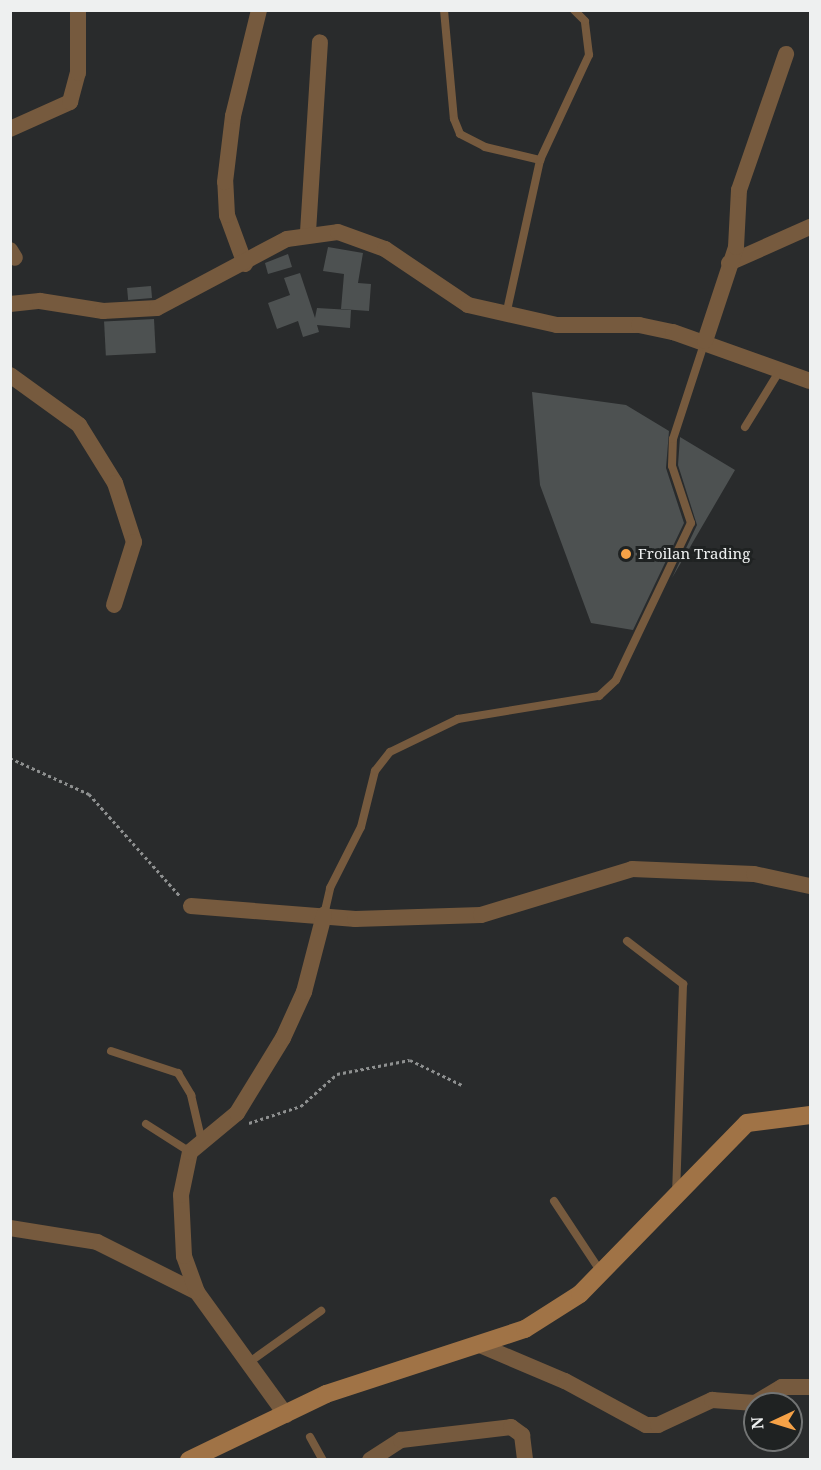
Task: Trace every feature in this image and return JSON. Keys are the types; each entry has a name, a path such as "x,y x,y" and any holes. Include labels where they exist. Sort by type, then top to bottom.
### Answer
{"street":[{"path":"10,129 70,102 78,73 78,10"},
{"path":"245,264 227,215 225,182 233,116 259,10"},
{"path":"308,232 320,42"},
{"path":"705,341 736,247 739,190 786,54"},
{"path":"729,263 810,227"},
{"path":"10,304 40,301 103,311 157,308 308,232 338,232 385,249 459,301 506,316 557,325 639,325 705,341 782,367 810,381"},
{"path":"10,375 79,425 115,483 134,542 114,605"},
{"path":"191,906 324,915 481,915 632,869 754,874 810,886"},
{"path":"286,1415 197,1292 181,1225 196,1145 221,1127 252,1094 284,1038 304,992 324,915"},
{"path":"189,1460 362,1380 482,1346 558,1310 601,1273 747,1123 810,1114"},
{"path":"10,1228 97,1242 197,1292"},
{"path":"482,1346 565,1381 646,1425 658,1425 712,1400 755,1403 782,1387 810,1387"},
{"path":"370,1460 401,1440 512,1427 522,1436 525,1460"}],"lane":[{"path":"444,10 454,118 460,134 485,147 540,159"},
{"path":"506,316 540,159 589,56 585,21 574,10"},
{"path":"324,915 330,888 361,827 375,771 390,752 458,719 599,696 616,680 691,523 672,466 673,439 705,341"},
{"path":"745,427 782,367"},
{"path":"627,941 683,984 676,1195"},
{"path":"111,1051 178,1073 191,1095 196,1145 146,1124"},
{"path":"554,1201 601,1273"},
{"path":"247,1363 321,1311"},
{"path":"310,1437 323,1460"}],"path":[{"path":"10,758 89,794 191,906"},
{"path":"221,1127 266,1120 301,1106 337,1074 410,1060 462,1085"}],"building":[{"path":"328,247 363,253 358,283 371,284 369,311 341,309 344,274 323,271"},
{"path":"288,254 292,267 268,274 265,263"},
{"path":"300,273 315,318 317,308 351,310 350,328 317,325 319,332 303,337 298,321 277,329 268,303 290,295 284,278"},
{"path":"151,286 152,298 128,300 127,288"},
{"path":"154,319 156,353 106,356 104,322"},
{"name":"Froilan Trading","path":"532,392 626,405 669,431 666,468 684,523 633,630 591,623 540,485"},
{"path":"680,437 735,470 672,578 697,525 678,465"}],"place":[{"name":"Froilan Trading","path":"626,554"}]}
